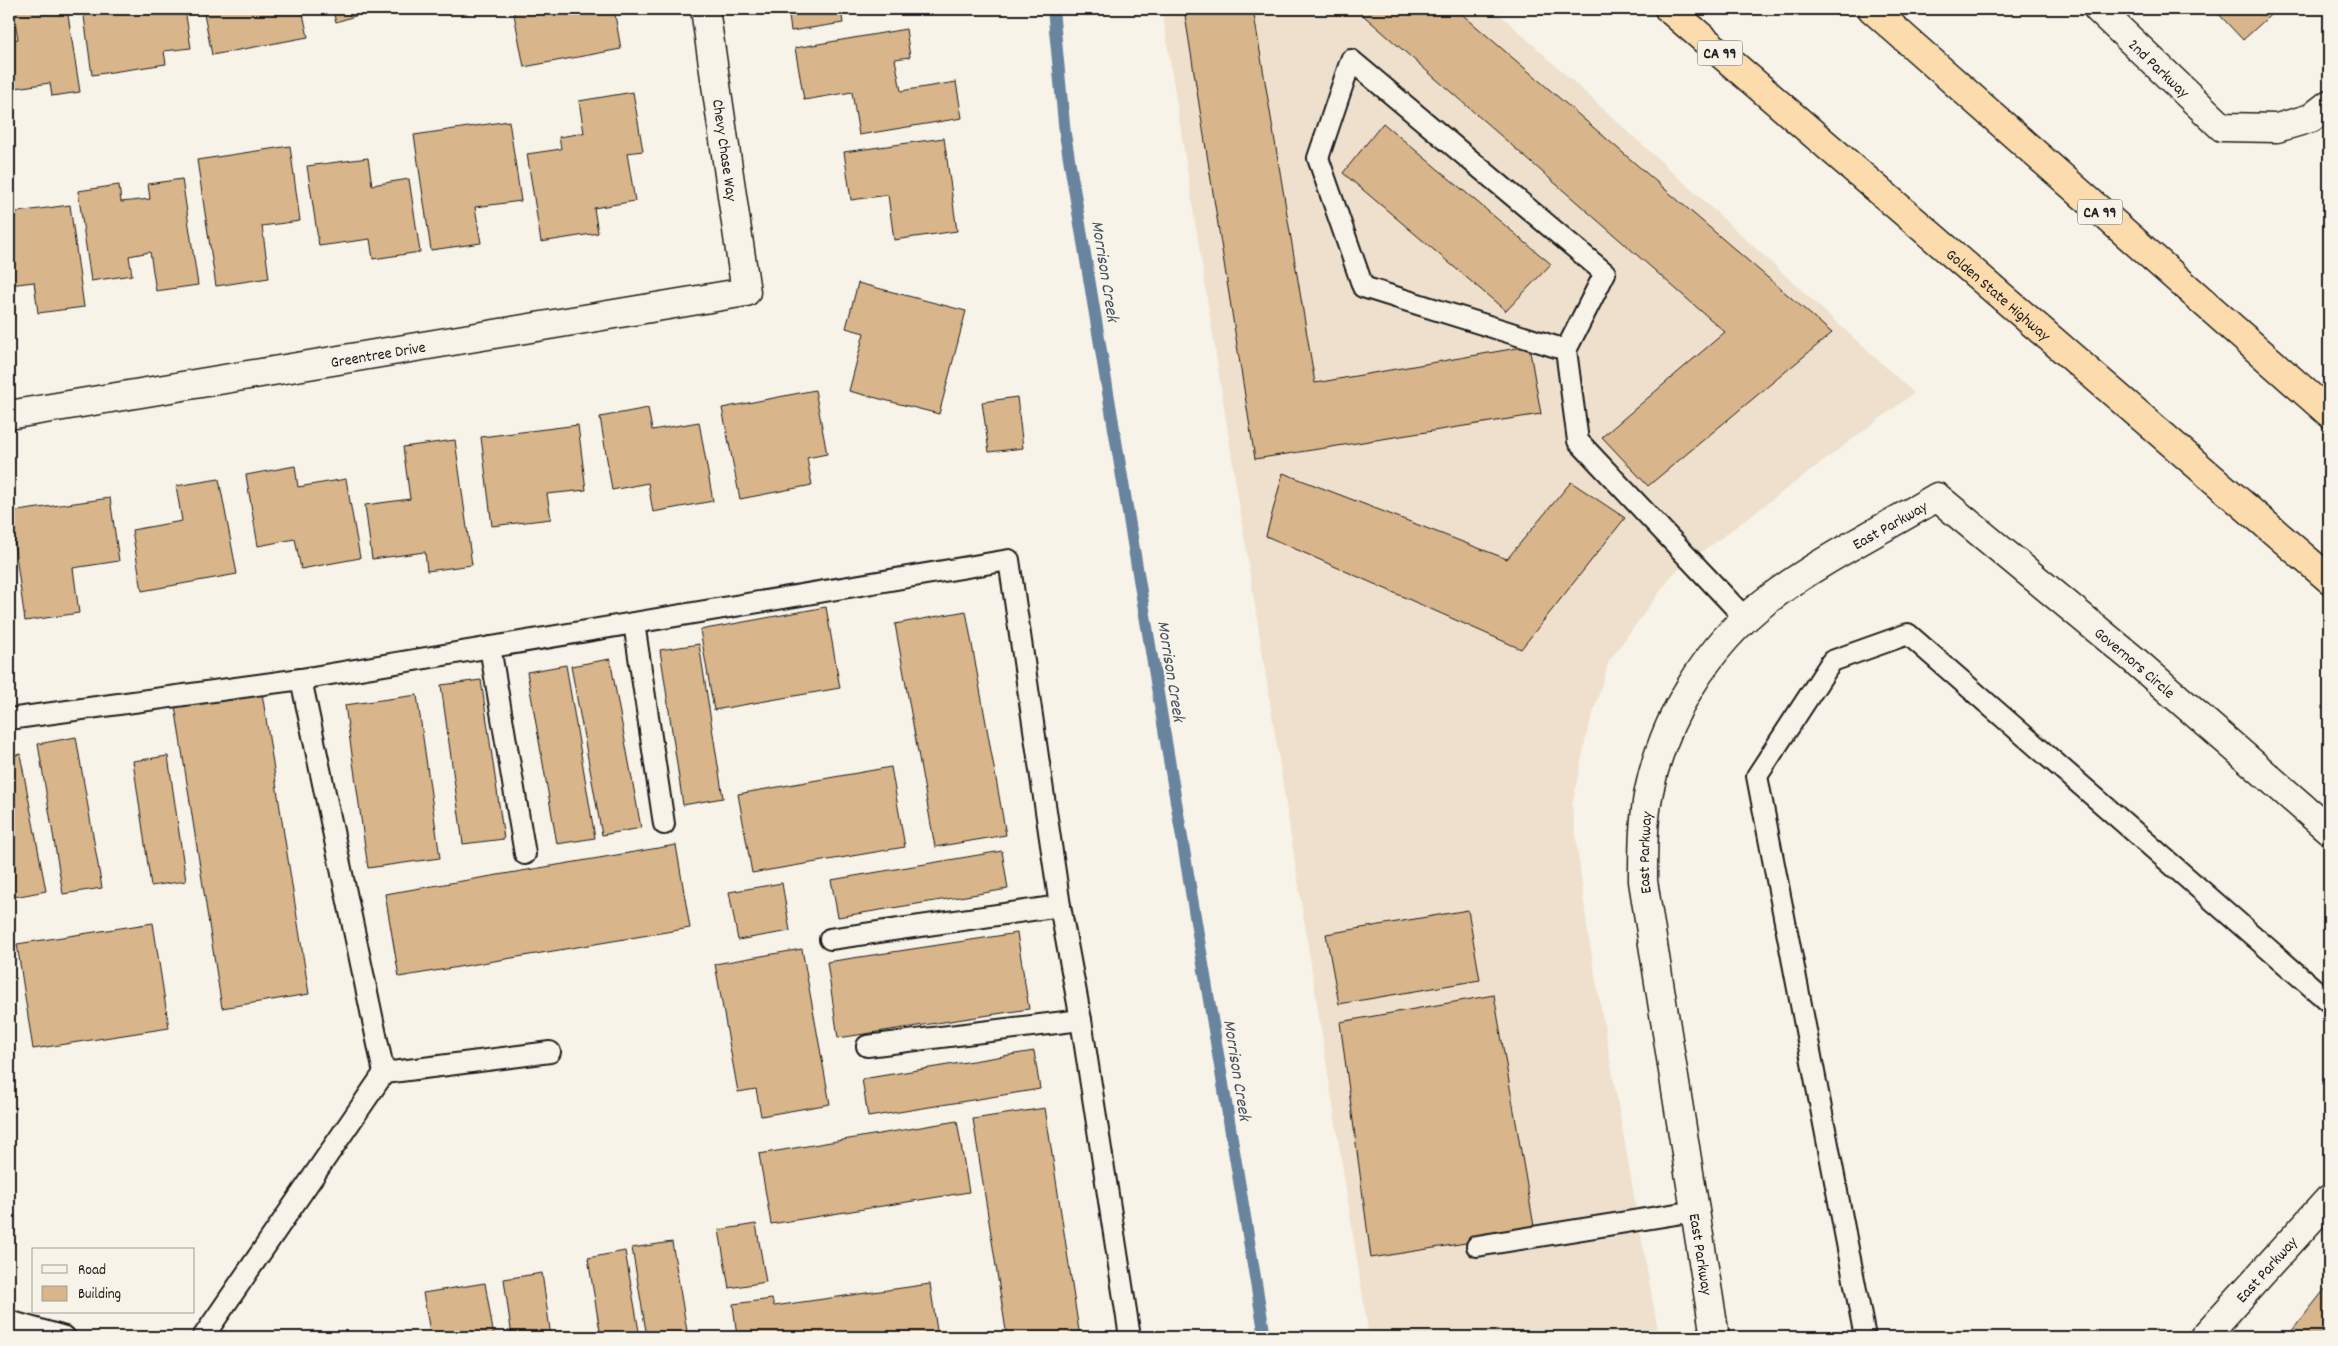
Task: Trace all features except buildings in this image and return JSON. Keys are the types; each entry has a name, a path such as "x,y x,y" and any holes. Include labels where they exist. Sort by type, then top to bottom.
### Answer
{"highway":[{"name":"Golden State Highway","path":"1669,9 2329,579"},
{"name":"CA 99","path":"1872,9 2329,413"},
{"path":"2222,487 2329,598"}],"street":[{"name":"Chevy Chase Way","path":"705,9 746,292"},
{"name":"2nd Parkway","path":"2098,9 2222,127 2277,128 2311,118 2329,104"},
{"name":"Greentree Drive","path":"9,415 746,292"},
{"name":"East Parkway","path":"1715,1337 1644,881 1643,836 1649,791 1662,747 1680,706 1703,668 1731,632 1765,602 1802,576 1937,497"},
{"name":"Governors Circle","path":"1937,497 2133,659 2329,830"},
{"name":"East Parkway","path":"2204,1337 2329,1199"}],"lane":[{"path":"1566,350 1363,287 1318,158 1351,60 1605,273 1566,350 1578,441 1746,619"},
{"path":"9,719 301,679 1009,560 1060,906 1130,1337"},
{"path":"634,623 664,824"},
{"path":"1864,1337 1757,776 1832,661 1908,634 2329,1002"},
{"path":"490,648 525,854"},
{"path":"203,1337 384,1073 301,679"},
{"path":"830,939 1060,906"},
{"path":"867,1046 1080,1020"},
{"path":"384,1073 550,1052"},
{"path":"1477,1246 1695,1211"},
{"path":"9,1321 65,1337"}],"shaded area":[{"path":"1162,9 1494,9 1914,393 1673,574 1609,661 1587,733 1572,805 1588,934 1659,1337 1369,1337"}],"waterway":[{"name":"Morrison Creek","path":"1053,9 1065,134 1265,1337"}]}
